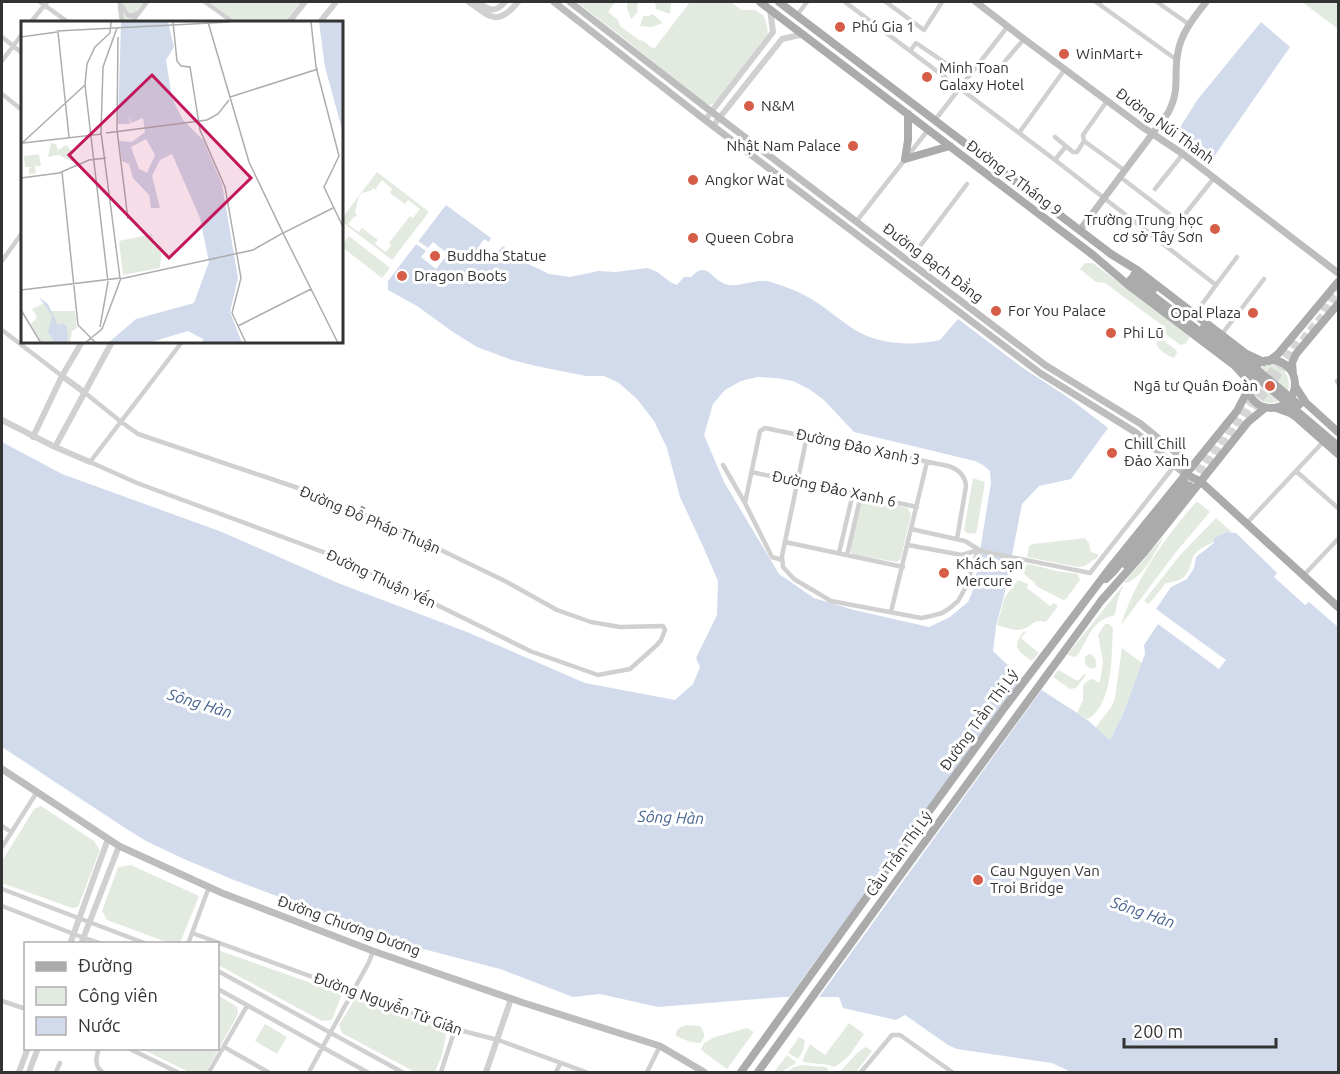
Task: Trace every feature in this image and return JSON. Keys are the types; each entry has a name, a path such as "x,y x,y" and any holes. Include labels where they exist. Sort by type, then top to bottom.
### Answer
{"main road":[{"name":"Đường Bạch Đằng","path":"554,2 705,120 1040,374 1127,427 1175,465 1187,481"},
{"name":"Đường Bạch Đằng","path":"570,2 1045,365 1133,419 1192,466"},
{"name":"Đường 2 Tháng 9","path":"760,2 1103,263 1127,284 1234,365 1248,380"},
{"name":"Đường 2 Tháng 9","path":"779,2 1245,353 1266,361"},
{"name":"Đường Núi Thành","path":"976,2 1107,101 1183,154 1338,273"},
{"path":"1080,230 1164,119 1173,103 1180,41 1204,4"},
{"path":"580,21 586,13"},
{"path":"649,75 655,67"},
{"path":"908,114 905,159 950,146"},
{"path":"928,130 935,120"},
{"path":"752,154 758,146"},
{"path":"799,190 805,182"},
{"path":"852,231 856,222"},
{"path":"1111,254 1132,277 1238,361 1338,446"},
{"path":"902,270 908,262"},
{"path":"1103,263 1132,277 1242,357 1338,440"},
{"path":"1338,282 1278,354 1255,367 1248,380 1248,390 1252,400 1265,408 1276,408 1290,413 1338,454"},
{"path":"954,309 960,301"},
{"path":"1338,303 1294,358 1292,367 1295,386 1306,403 1338,432"},
{"path":"1306,320 1316,329"},
{"path":"1266,361 1284,364 1293,376"},
{"path":"1040,374 1045,365"},
{"path":"1276,408 1289,400 1295,386"},
{"path":"1101,601 1118,574 1187,481 1192,466 1241,405 1248,390"},
{"path":"1101,601 1146,550 1232,441 1253,417 1265,408"},
{"path":"1127,427 1133,419"},
{"path":"1220,432 1232,441"},
{"path":"1192,466 1200,481 1338,607"},
{"path":"1187,481 1200,481"},
{"name":"Đường Trần Thị Lý","path":"741,1072 1052,644 1090,595 1114,571 1187,481"},
{"name":"Cầu Trần Thị Lý","path":"758,1072 1101,601"},
{"name":"Đường Chương Dương","path":"2,769 119,846 222,893 373,951 511,999 660,1046 704,1072"}],"street":[{"path":"133,21 147,2"},
{"path":"205,2 232,21"},
{"path":"290,21 305,2"},
{"path":"321,21 336,2"},
{"path":"469,2 489,16 500,17 506,15 518,2"},
{"path":"478,2 487,9 494,10 505,2"},
{"path":"797,15 807,2"},
{"path":"845,2 961,88 1216,285"},
{"path":"886,2 924,30 942,2"},
{"path":"1096,2 1177,60"},
{"path":"1105,9 1110,2"},
{"path":"1157,2 1190,25"},
{"path":"1195,2 1204,4"},
{"path":"32,21 44,3 67,21"},
{"path":"119,3 128,15 139,13"},
{"path":"119,3 122,21"},
{"path":"705,120 773,32 770,8"},
{"path":"935,120 1008,26"},
{"path":"713,126 782,39 804,34"},
{"path":"2,61 21,36"},
{"path":"2,37 21,52"},
{"path":"1000,70 1023,39"},
{"path":"910,51 916,43 956,70"},
{"path":"1019,133 1065,69"},
{"path":"736,80 744,86"},
{"path":"2,94 21,109"},
{"path":"1107,101 1083,135 1084,141 1125,170"},
{"path":"856,222 928,130"},
{"path":"1055,137 1075,152 1084,141"},
{"path":"1055,160 1066,146"},
{"path":"1155,189 1183,154"},
{"path":"1119,176 1179,222"},
{"path":"1162,243 1214,178"},
{"path":"908,262 967,184"},
{"path":"2,261 21,234"},
{"path":"1195,314 1237,257"},
{"path":"1222,334 1264,279"},
{"path":"2,330 84,392"},
{"path":"33,437 62,376 81,344"},
{"path":"55,447 111,344"},
{"path":"2,420 33,437 90,462 180,344"},
{"name":"Đường Đỗ Pháp Thuận","path":"84,392 138,434 298,488 385,523 505,581 557,610 591,622 620,627 663,626"},
{"name":"Đường Đảo Xanh 3","path":"746,503 759,435 765,428 953,467 965,480 966,486 957,539"},
{"path":"807,436 782,560 787,573 825,598 836,602 921,618 937,615 958,601 964,592 979,551"},
{"path":"1247,523 1324,441"},
{"name":"Đường Thuận Yến","path":"90,462 136,483 351,562 530,651 598,675 630,669 661,640 665,630 663,626"},
{"path":"891,612 927,462"},
{"path":"723,465 746,503 772,557 782,560"},
{"path":"911,529 965,541 979,551 1090,573 1175,465"},
{"path":"1296,471 1338,508"},
{"name":"Đường Đảo Xanh 6","path":"752,472 917,507"},
{"path":"839,553 853,493"},
{"path":"848,555 861,495"},
{"path":"1304,575 1338,539"},
{"path":"785,542 903,567"},
{"path":"908,545 962,555 979,551"},
{"path":"2,848 38,792"},
{"path":"2,826 11,832"},
{"path":"71,942 108,839"},
{"path":"2,906 73,934 83,941 119,846"},
{"path":"189,942 210,887"},
{"path":"2,889 142,942"},
{"name":"Đường Nguyễn Tử Giản","path":"192,933 216,942"},
{"name":"Đường Nguyễn Tử Giản","path":"219,943 455,1029 498,1040 586,1072"},
{"path":"309,1072 373,951"},
{"path":"219,972 402,1072"},
{"path":"219,990 367,1072"},
{"path":"486,1072 511,999"},
{"path":"2,1001 24,1008"},
{"path":"209,1072 247,1006"},
{"path":"441,1072 455,1029"},
{"path":"871,1072 862,1070 892,1035 900,1035 952,1072"},
{"path":"647,1072 660,1046"},
{"path":"224,1047 268,1072"},
{"path":"19,1072 27,1050"},
{"path":"29,1072 37,1050"},
{"path":"99,1050 96,1064 102,1072"},
{"path":"132,1050 177,1072"},
{"path":"56,1072 60,1063"},
{"path":"556,1072 560,1064"}],"green space":[{"path":"122,2 145,2 129,21 123,21"},
{"path":"209,2 301,2 286,21 236,21"},
{"path":"577,2 615,2 608,12 618,20 620,26 654,49 690,2 731,2 741,10 755,10 763,15 768,33 715,103 710,105 704,103"},
{"path":"627,2 638,2 638,12 631,19 627,8"},
{"path":"655,2 671,2 670,14 656,9"},
{"path":"1302,2 1338,2 1338,29"},
{"path":"653,14 663,23 652,27 640,26 643,16"},
{"path":"377,172 429,212 392,260 344,224 344,215","holes":["382,180 392,189 390,193 405,204 408,200 420,209 413,218 410,216 389,243 391,245 386,252 375,244 378,240 362,228 359,232 348,224 357,215 355,212 362,193 371,191 373,188 376,190"]},
{"path":"349,236 390,268 382,278 344,249 344,242"},
{"path":"1085,263 1093,263 1190,337 1186,343 1179,344 1164,333 1163,326 1105,283 1096,282 1080,269"},
{"path":"1159,339 1176,350 1174,358 1159,348 1156,344"},
{"path":"1270,365 1277,366 1283,371 1288,377 1288,391 1283,397 1277,402 1270,403 1263,402 1257,397 1252,391 1251,384 1252,377 1257,371 1263,366"},
{"path":"973,478 985,482 975,534 964,530"},
{"path":"867,499 908,508 911,515 901,558 897,562 855,555 849,548 861,501"},
{"path":"1197,501 1210,512 1176,552 1121,625 1143,575 1174,529"},
{"path":"1216,518 1232,532 1226,532 1214,538 1214,542 1194,555 1185,576 1175,582 1166,583 1149,604 1144,601 1180,555"},
{"path":"1164,536 1143,571 1125,583 1124,582"},
{"path":"1085,538 1090,550 1098,554 1098,557 1085,566 1078,567 1027,557 1029,546 1033,544"},
{"path":"1026,565 1078,574 1080,580 1063,600 1036,586 1024,574"},
{"path":"1018,580 1028,584 1027,588 1050,606 1054,603 1058,606 1046,622 1035,622 1020,630 997,625 1005,597"},
{"path":"1124,584 1115,615 1096,625 1076,657 1067,655"},
{"path":"1105,624 1113,628 1110,678 1103,702 1088,719 1077,713 1083,700 1083,685 1093,679 1100,682 1103,662 1098,635"},
{"path":"1024,631 1026,632 1021,638 1039,653 1032,661 1018,649 1018,641"},
{"path":"1122,648 1142,663 1123,714 1110,740 1095,728 1112,706 1115,698"},
{"path":"1089,654 1096,661 1096,667 1093,669 1085,664 1085,657"},
{"path":"1058,670 1078,681 1084,674 1086,675 1076,688 1070,689 1053,677"},
{"path":"41,806 94,841 100,850 78,907 72,908 2,883 2,861 34,809"},
{"path":"131,865 199,896 180,942 166,942 107,920 102,911 118,867"},
{"path":"219,950 342,994 332,1020 322,1021 219,966"},
{"path":"219,996 237,1007 238,1014 219,1048"},
{"path":"358,998 447,1031 442,1055 435,1072 415,1072 342,1033 339,1025"},
{"path":"849,1023 864,1034 844,1061 834,1067 802,1061 810,1044 825,1055"},
{"path":"265,1024 287,1037 277,1054 255,1041"},
{"path":"686,1025 700,1026 704,1035 700,1043 690,1042 676,1036 677,1030"},
{"path":"747,1028 754,1032 727,1069 701,1050 704,1043 715,1037"},
{"path":"799,1037 805,1040 803,1051 798,1059 788,1053"},
{"path":"866,1047 872,1051 856,1072 839,1072 859,1052"},
{"path":"144,1050 218,1050 206,1072 189,1072"},
{"path":"787,1055 796,1063 782,1072 774,1072"},
{"path":"802,1065 826,1067 829,1070 786,1072"}],"water":[{"path":"1261,22 1290,47 1213,158 1177,132 1198,99"},
{"name":"Sông Hàn","path":"446,205 491,238 489,242 484,239 477,249 491,260 503,246 518,259 549,274 570,277 598,271 615,272 648,268 677,285 684,277 691,277 696,272 705,270 725,284 771,282 806,296 865,335 897,343 940,340 958,319 1108,428 1071,479 1039,486 1022,504 996,626 993,651 1018,675 1085,718 1110,740 1123,714 1145,654 1144,645 1158,624 1219,669 1226,660 1156,609 1171,587 1187,579 1194,568 1196,557 1214,543 1214,538 1226,532 1236,533 1277,573 1274,577 1305,605 1309,602 1338,627 1338,1072 1071,1072 1052,1063 957,1049 905,1015 896,1020 843,1008 839,997 783,997 658,1007 600,994 573,997 500,969 408,945 184,859 146,841 2,747 2,442 62,474 222,532 338,583 467,632 585,683 675,700 693,684 700,667 696,658 717,615 718,581 680,497 667,448 654,421 637,399 619,383 604,376 586,376 512,360 477,347 417,306 388,290 388,281","holes":["757,377 793,381 809,389 824,400 854,432 975,461 990,471 991,483 974,588 968,602 950,617 929,627 854,610 814,598 779,574 724,482 704,435 713,404 725,390 741,381"]}],"pier":[{"path":"418,241 428,248 433,242 448,254 436,269 421,257 426,251 416,244"},
{"path":"1024,675 1043,688 817,1000 787,1000"}],"tunnel":[{"path":"1320,309 1338,288"},
{"path":"1193,483 1252,410 1308,333 1338,298"},
{"path":"1188,480 1247,406 1297,337"}],"place":[{"name":"Phú Gia 1","path":"840,27"},
{"name":"WinMart+","path":"1064,54"},
{"name":"Minh Toan Galaxy Hotel","path":"927,77"},
{"name":"N&M","path":"749,106"},
{"name":"Nhật Nam Palace","path":"853,146"},
{"name":"Angkor Wat","path":"693,180"},
{"name":"Trường Trung học cơ sở Tây Sơn","path":"1215,229"},
{"name":"Queen Cobra","path":"693,238"},
{"name":"Buddha Statue","path":"435,256"},
{"name":"Dragon Boots","path":"402,276"},
{"name":"For You Palace","path":"996,311"},
{"name":"Opal Plaza","path":"1253,313"},
{"name":"Phi Lũ","path":"1111,333"},
{"name":"Ngã tư Quân Đoàn","path":"1270,386"},
{"name":"Chill Chill Đảo Xanh","path":"1112,453"},
{"name":"Khách sạn Mercure","path":"944,573"},
{"name":"Cau Nguyen Van Troi Bridge","path":"978,880"}]}
